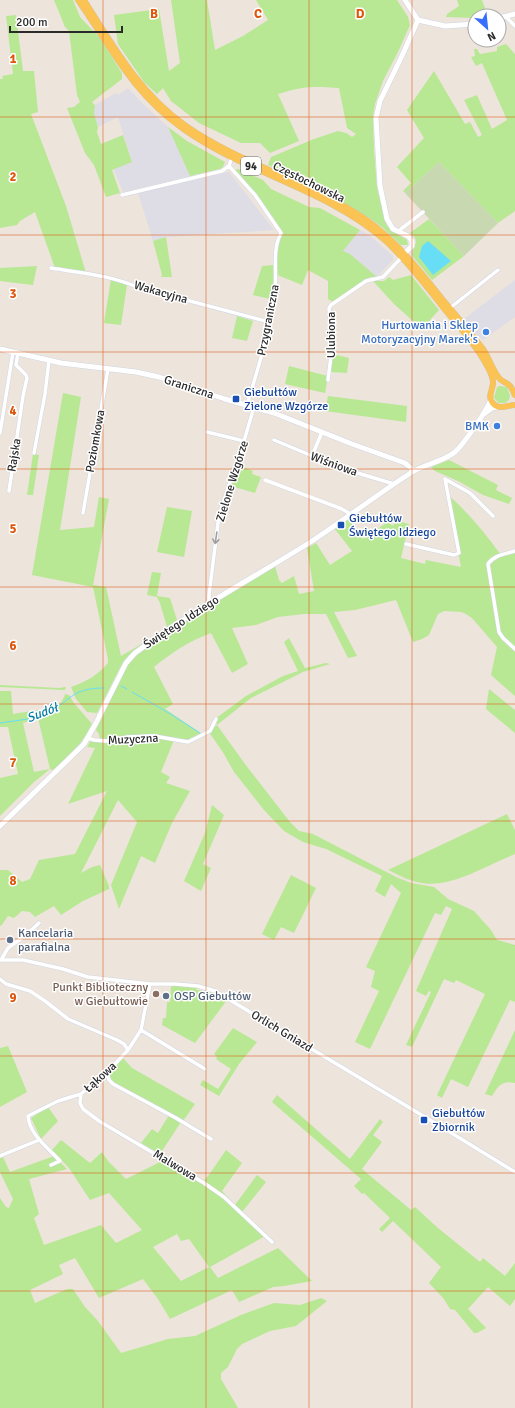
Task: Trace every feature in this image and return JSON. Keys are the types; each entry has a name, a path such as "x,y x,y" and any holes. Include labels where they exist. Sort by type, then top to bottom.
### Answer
{"main road":[{"name":"Częstochowska","path":"78,0 137,87 168,117 192,135 232,157 351,215 378,234 403,255 479,353 492,377 492,388"},
{"name":"Częstochowska","path":"84,0 135,77 151,96 174,116 197,133 222,147 349,209 377,228 450,308 485,352 499,378 505,382"},
{"path":"492,388 497,384 505,382"},
{"name":"94","path":"505,382 510,385 514,394 512,400 506,407"},
{"name":"94","path":"491,399 492,388"},
{"path":"491,399 493,404 497,407 515,405"}],"street":[{"path":"405,0 418,20 445,26 467,25"},
{"path":"507,18 515,26"},
{"path":"403,255 412,246 412,241 410,238 392,229 388,223 381,196 376,118 380,101 418,20"},
{"path":"122,195 226,169 232,157"},
{"name":"Przygraniczna","path":"228,166 255,196 281,233 276,250 275,288 269,322 260,361 247,405"},
{"path":"399,232 423,212"},
{"name":"Ulubiona","path":"328,380 332,348 329,308 331,305 366,281 383,277 403,255"},
{"name":"Wakacyjna","path":"51,268 96,275 126,282 138,287 269,322"},
{"path":"450,308 498,270"},
{"name":"Graniczna","path":"0,349 64,364 108,368 156,376 274,413 405,463 414,470"},
{"path":"0,432 16,353"},
{"name":"Rajska","path":"9,491 27,378 16,365 16,353"},
{"path":"34,453 45,394 49,360"},
{"name":"Poziomkowa","path":"83,513 108,368"},
{"name":"Świętego Idziego","path":"0,826 29,796 76,753 88,738 131,656 209,603 352,515 414,470 438,462 454,453 463,444 489,405 491,399"},
{"name":"Zielone Wzgórze","path":"209,603 219,515 254,407"},
{"path":"482,416 492,408 497,407"},
{"path":"207,432 244,441"},
{"path":"312,456 322,432"},
{"name":"Wiśniowa","path":"274,440 341,468 394,484"},
{"path":"406,544 454,555 459,553 445,479 470,493 493,516"},
{"path":"266,480 337,507 352,515"},
{"path":"515,551 501,554 488,564 499,632 502,638 515,649"},
{"name":"Muzyczna","path":"88,738 106,741 128,737 154,736 188,742 210,731 216,719"},
{"path":"1,960 8,948 39,923"},
{"name":"Orlich Gniazd","path":"1,960 23,960 63,969 88,977 150,984 198,986 215,991 515,1172"},
{"path":"0,979 6,984 30,991 68,1019 117,1040 124,1044 128,1050"},
{"name":"Łąkowa","path":"50,1165 60,1161 39,1140 28,1116 58,1101 81,1094 107,1072 128,1050 140,1030 147,1004 150,984"},
{"path":"140,1030 205,1069"},
{"path":"107,1072 109,1080 113,1084 211,1139"},
{"name":"Malwowa","path":"81,1094 80,1103 83,1109 99,1121 204,1183 224,1198 272,1242"},
{"path":"0,1156 39,1140"}],"shaded area":[{"path":"128,88 168,127 190,176 123,192 113,168 132,162 118,117 98,127 94,113 95,105 116,93 118,95"},
{"path":"229,172 274,230 166,237 153,241 138,193"},
{"path":"360,230 369,235 393,256 393,260 377,277 350,254 343,251"},
{"path":"515,280 515,317 483,340 464,319"}],"green space":[{"path":"54,0 73,0 80,17 99,37 122,73 122,79 92,102 95,105 94,113 98,127 97,132 101,144 123,135 132,162 112,170 120,193 106,197 94,165 85,153 67,108 74,107 80,102 77,95 69,31 65,27"},
{"path":"171,0 207,0 215,50 243,36 268,20 256,0 397,0 408,17 410,25 383,81 375,104 373,116 374,149 377,187 386,224 391,230 407,240 408,245 401,245 371,219 338,200 327,188 302,174 288,174 268,165 271,157 314,139 338,131 346,133 352,137 356,134 347,128 339,88 308,87 278,94 299,141 270,153 260,143 241,143 199,123 171,101 163,88 157,94 144,82 118,44 114,15 159,9 169,71 180,63"},
{"path":"457,0 482,0 485,8 467,8 467,18 446,17 447,14 459,6"},
{"path":"16,15 23,71 34,71 38,112 31,114 66,206 86,273 55,268 35,212 20,221 17,225 0,228 0,79 3,79 2,76 13,74 6,16"},
{"path":"507,45 515,54 515,211 498,223 439,162 405,193 403,191 411,183 397,167 424,138 407,110 434,71 465,124 470,122 478,137 482,135 464,100 477,95 492,129 507,120 482,63 476,66 471,57 475,56 474,49 477,49 480,54 497,51 497,48 507,48"},
{"path":"168,127 187,141 225,162 223,167 190,176"},
{"path":"439,162 498,223 464,256 405,193"},
{"path":"238,169 263,180 271,189 309,207 320,208 360,230 343,251 350,254 377,277 370,277 333,302 328,299 328,281 308,270 302,285 275,274 274,290 270,299 253,295 262,266 274,265 274,252 283,232 256,193 232,171"},
{"path":"429,219 464,256 432,280 413,257 416,239 410,233"},
{"path":"166,237 172,277 161,277 162,275 153,241"},
{"path":"37,266 33,285 0,281 0,268"},
{"path":"411,275 439,310 422,329 394,304 373,281 384,281 389,277 393,280"},
{"path":"111,279 127,285 121,325 104,323"},
{"path":"237,316 253,321 247,341 232,338"},
{"path":"333,354 349,358 347,373 331,372"},
{"path":"289,366 328,376 325,393 285,384"},
{"path":"497,387 507,387 510,396 509,400 505,403 499,403 494,398"},
{"path":"63,393 81,397 60,530 94,527 99,497 109,499 93,585 106,587 121,656 145,642 123,662 97,713 87,712 76,699 71,687 91,678 108,663 93,587 32,575"},
{"path":"328,396 407,406 406,422 325,411"},
{"path":"33,454 39,455 33,495 27,495"},
{"path":"449,460 498,485 496,490 512,498 509,504 483,495 458,481 435,471 431,467"},
{"path":"238,465 253,471 252,474 261,477 255,493 231,486"},
{"path":"447,494 476,523 501,555 515,552 515,696 491,675 497,647 472,618 461,612 444,611 438,614 429,635 413,642 396,600 355,610 334,612 357,656 348,658 326,614 304,614 278,617 256,625 232,628 248,664 232,673 211,633 195,640 174,652 154,667 173,704 165,709 202,734 190,740 142,735 100,740 99,734 96,730 129,662 136,655 210,605 275,566 279,580 282,583 294,576 299,594 314,591 307,548 316,543 330,565 352,551 334,528 348,519 363,539 389,521 392,526 398,521 409,524 401,558 425,564 426,560 461,567"},
{"path":"167,507 192,511 184,557 157,552"},
{"path":"152,572 161,573 157,596 170,598 177,620 167,627 157,597 147,595"},
{"path":"289,638 305,668 326,663 330,664 303,672 251,698 217,725 215,719 246,696 283,676 298,671 284,642"},
{"path":"0,685 59,688 66,687 65,690 0,687"},
{"path":"489,689 515,710 515,733 486,709"},
{"path":"0,691 11,691 13,714 30,711 52,710 60,703 65,694 69,695 92,724 84,738 70,754 53,770 50,769 34,782 0,816 0,778 18,774 8,727 0,727","holes":["38,718 50,769 34,772 23,723"]},
{"path":"217,725 245,764 290,822 299,831 313,834 396,877 411,883 434,887 448,899 474,911 491,930 497,940 515,945 515,1002 510,1000 468,1087 451,1079 442,1098 437,1095 485,994 456,980 454,983 444,979 412,1047 406,1045 431,992 429,991 426,996 416,991 452,909 446,906 441,915 435,913 370,1049 355,1042 379,991 371,987 375,971 366,967 401,893 391,884 385,897 375,891 382,876 326,849 303,842 284,831 264,810 234,772 209,732"},
{"path":"157,737 174,740 161,772 170,777 166,783 190,791 172,823 155,863 141,856 119,909 111,885 137,822 118,800 81,873 92,867 100,865 109,889 83,901 61,915 54,906 35,917 30,912 22,911 14,918 8,916 1,926 0,870 8,870 22,882 30,879 39,860 75,854 107,791 68,804 95,748 87,747 91,740"},
{"path":"212,805 224,815 203,864 211,868 201,891 184,881 205,833"},
{"path":"507,814 515,830 515,854 474,873 451,881 439,883 428,884 413,881 388,870"},
{"path":"291,875 316,888 294,933 281,927 274,940 262,934"},
{"path":"173,985 197,988 196,990 211,991 227,1000 195,1043 162,1025 163,1018 166,1018 167,1002 170,1002 171,987"},
{"path":"233,1028 257,1042 239,1064 219,1096 200,1085 203,1080 218,1089 231,1069 216,1059 217,1057 214,1054"},
{"path":"515,1030 515,1083 504,1083 496,1089 492,1096 485,1094"},
{"path":"8,1046 27,1092 0,1107 0,1048"},
{"path":"123,1058 132,1068 195,1104 183,1121 115,1084 110,1079 108,1072"},
{"path":"277,1095 350,1159 380,1119 383,1122 373,1135 382,1142 362,1169 411,1210 415,1207 480,1262 483,1258 505,1276 515,1263 515,1299 510,1306 488,1287 468,1309 486,1328 474,1333 455,1310 450,1309 444,1299 429,1283 441,1267 393,1221 382,1232 379,1229 390,1218 364,1193 362,1194 354,1186 361,1179 272,1102"},
{"path":"48,1107 58,1121 41,1139 31,1118"},
{"path":"169,1115 181,1122 160,1154 141,1143 152,1129 158,1133"},
{"path":"61,1140 90,1163 102,1152 108,1161 126,1179 162,1161 165,1157 204,1181 226,1150 242,1163 222,1191 235,1205 257,1175 266,1182 242,1212 267,1235 210,1267 218,1278 278,1248 312,1281 273,1287 239,1302 232,1290 170,1319 158,1299 143,1279 99,1298 75,1258 59,1265 63,1274 30,1290 35,1303 67,1289 73,1289 121,1353 168,1339 195,1336 241,1315 274,1303 300,1305 321,1298 327,1301 296,1326 270,1331 242,1344 237,1349 228,1367 221,1373 221,1379 238,1408 0,1408 0,1198 6,1207 9,1208 13,1199 0,1172 0,1158 3,1157 10,1172 54,1156 67,1169 29,1179 39,1214 34,1218 44,1245 101,1225 116,1243 142,1230 109,1193 90,1200 69,1168 52,1150","holes":["177,1234 181,1241 189,1239 209,1267 181,1281 153,1247"]}],"water":[{"path":"428,241 451,261 433,275 419,257 422,246"}],"waterway":[{"name":"Sudół","path":"121,686 127,689"},
{"name":"Sudół","path":"0,723 28,719 35,712 48,711 58,707 77,693 90,689 104,688"},
{"name":"Sudół","path":"132,692 200,733"}],"place":[{"name":"Hurtowania i Sklep Motoryzacyjny Marek's","path":"486,332"},
{"name":"Giebułtów Zielone Wzgórze","path":"236,399"},
{"name":"BMK","path":"497,426"},
{"name":"Giebułtów Świętego Idziego","path":"341,525"},
{"name":"Kancelaria parafialna","path":"10,940"},
{"name":"Punkt Biblioteczny w Giebułtowie","path":"156,994"},
{"name":"OSP Giebułtów","path":"166,996"},
{"name":"Giebułtów Zbiornik","path":"424,1120"}]}
